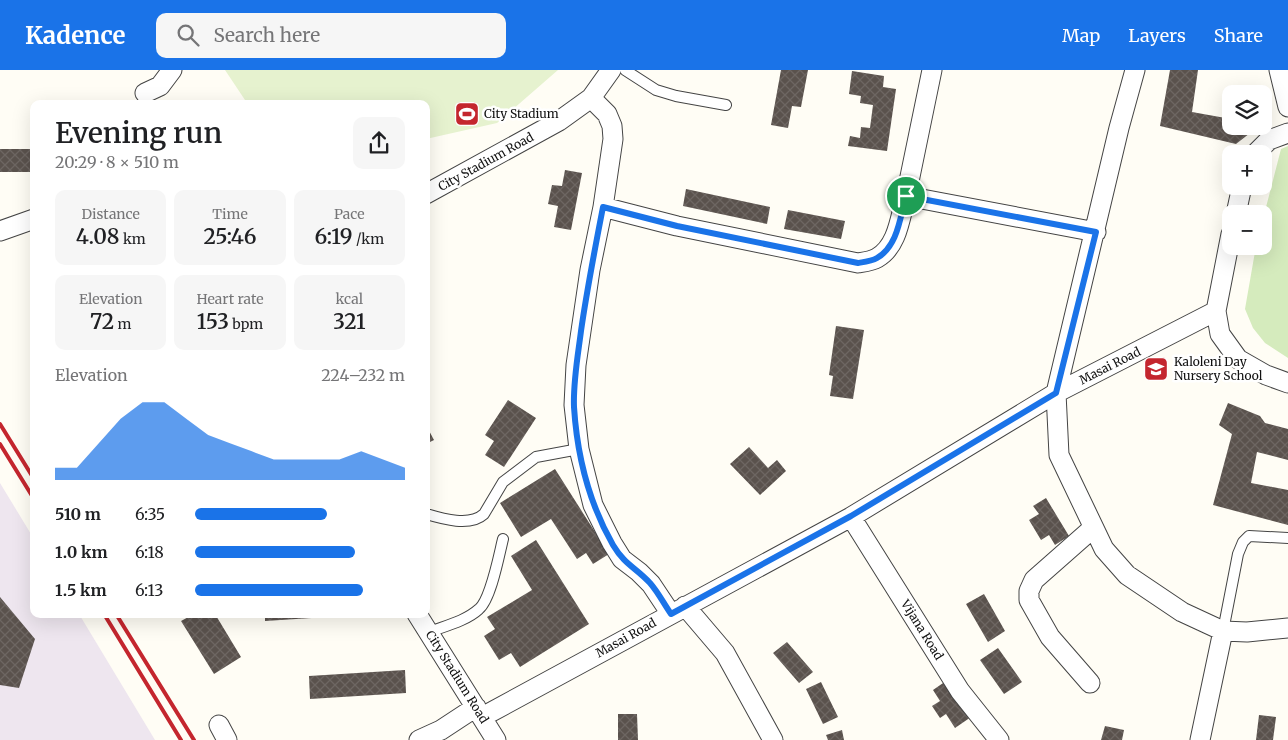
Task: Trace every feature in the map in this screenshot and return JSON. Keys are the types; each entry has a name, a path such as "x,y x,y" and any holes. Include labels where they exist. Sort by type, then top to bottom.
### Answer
{"street":[{"path":"145,93 160,86 172,70"},
{"name":"City Stadium Road","path":"430,192 559,121 591,98 611,70"},
{"path":"603,207 677,226 858,263 876,259 890,248 897,230 906,196 932,70"},
{"path":"1135,70 1056,393 1059,455 1104,549 1128,576 1182,612 1223,631 1247,632 1288,628"},
{"path":"1279,70 1288,107"},
{"path":"591,98 607,114 612,126 613,139 603,207 590,270 576,365 574,405 579,449 593,505 622,559 639,572 725,653 773,740"},
{"path":"1264,145 1269,140 1288,133"},
{"path":"906,196 1096,232"},
{"path":"0,231 30,220"},
{"path":"1227,255 1216,311 1220,334 1238,359 1266,375 1288,383"},
{"name":"Masai Road","path":"419,740 479,712 678,610 851,516 1056,393 1216,311"},
{"name":"Vijana Road","path":"851,516 960,691 999,740"},
{"path":"1090,683 1050,637 1029,600 1029,591 1034,580 1093,528"},
{"name":"City Stadium Road","path":"420,618 496,740"},
{"path":"1200,740 1223,631"}],"lane":[{"path":"625,70 664,93 726,105"},
{"path":"430,515 460,521 479,519 503,482 536,457 579,449"},
{"path":"1223,631 1238,554 1243,542 1250,536 1288,538"},
{"path":"429,632 468,617 482,606 489,592 503,539"}],"shaded area":[{"path":"0,483 30,532 30,618 81,618 155,740 0,740"}],"green space":[{"name":"City Stadium","path":"225,70 558,70 497,123 430,138 430,100 245,100"},
{"path":"1288,146 1288,358 1265,343 1253,328 1245,309 1254,255 1272,255 1272,205 1267,205 1269,195 1272,195 1272,184 1281,149"}],"building":[{"path":"781,70 808,70 801,107 792,106 788,128 771,125"},
{"path":"1170,70 1198,70 1192,112 1222,117 1222,135 1248,135 1236,144 1160,126"},
{"path":"852,71 884,76 883,87 896,89 887,151 848,146 850,136 860,138 861,127 870,128 873,105 860,103 861,96 849,94"},
{"path":"0,149 30,149 30,172 0,172"},
{"path":"565,170 582,173 571,230 554,227 558,206 548,204 552,185 562,186"},
{"path":"686,189 770,207 767,224 683,206"},
{"path":"788,210 845,221 841,239 784,229"},
{"path":"836,326 864,330 853,399 830,396 833,376 829,375"},
{"path":"508,400 536,418 504,467 485,455 494,441 485,435"},
{"path":"1228,403 1260,416 1265,423 1288,429 1288,460 1257,452 1251,483 1288,490 1288,525 1213,505 1232,434 1219,425"},
{"path":"430,432 434,440 430,442"},
{"path":"749,447 768,468 777,460 786,471 760,495 730,464"},
{"path":"555,469 609,554 593,564 586,553 577,559 551,519 521,537 500,503"},
{"path":"1046,498 1069,536 1055,545 1049,535 1041,540 1029,520 1039,514 1033,506"},
{"path":"536,540 589,624 520,667 511,653 499,660 484,636 495,629 487,617 532,590 511,556"},
{"path":"984,594 1005,631 988,642 966,604"},
{"path":"0,597 35,639 19,688 0,685"},
{"path":"187,618 217,618 241,657 214,674 181,621"},
{"path":"265,618 312,618 265,621"},
{"path":"787,642 813,672 799,683 773,653"},
{"path":"998,648 1022,682 1004,694 980,660"},
{"path":"405,670 406,693 310,699 309,676"},
{"path":"946,681 971,717 955,728 946,714 940,718 932,706 940,701 933,690"},
{"path":"821,682 838,717 823,724 806,689"},
{"path":"618,714 637,714 638,740 618,740"},
{"path":"1259,715 1276,717 1273,740 1256,740"},
{"path":"1105,726 1124,730 1122,740 1101,740"},
{"path":"842,730 844,740 828,740 826,735"}],"railway":[{"path":"0,424 30,473"},
{"path":"0,444 30,493"},
{"path":"106,618 181,740"},
{"path":"118,618 194,740"}],"place":[{"name":"City Stadium","path":"467,114"},
{"name":"Kaloleni Day Nursery School","path":"1156,369"}],"route":[{"path":"906,196 1096,232 1056,393 851,516 671,614 651,584 622,559 612,543 593,505 579,449 574,405 576,365 590,270 603,207 677,226 858,263 876,259 890,248 906,196"}]}
